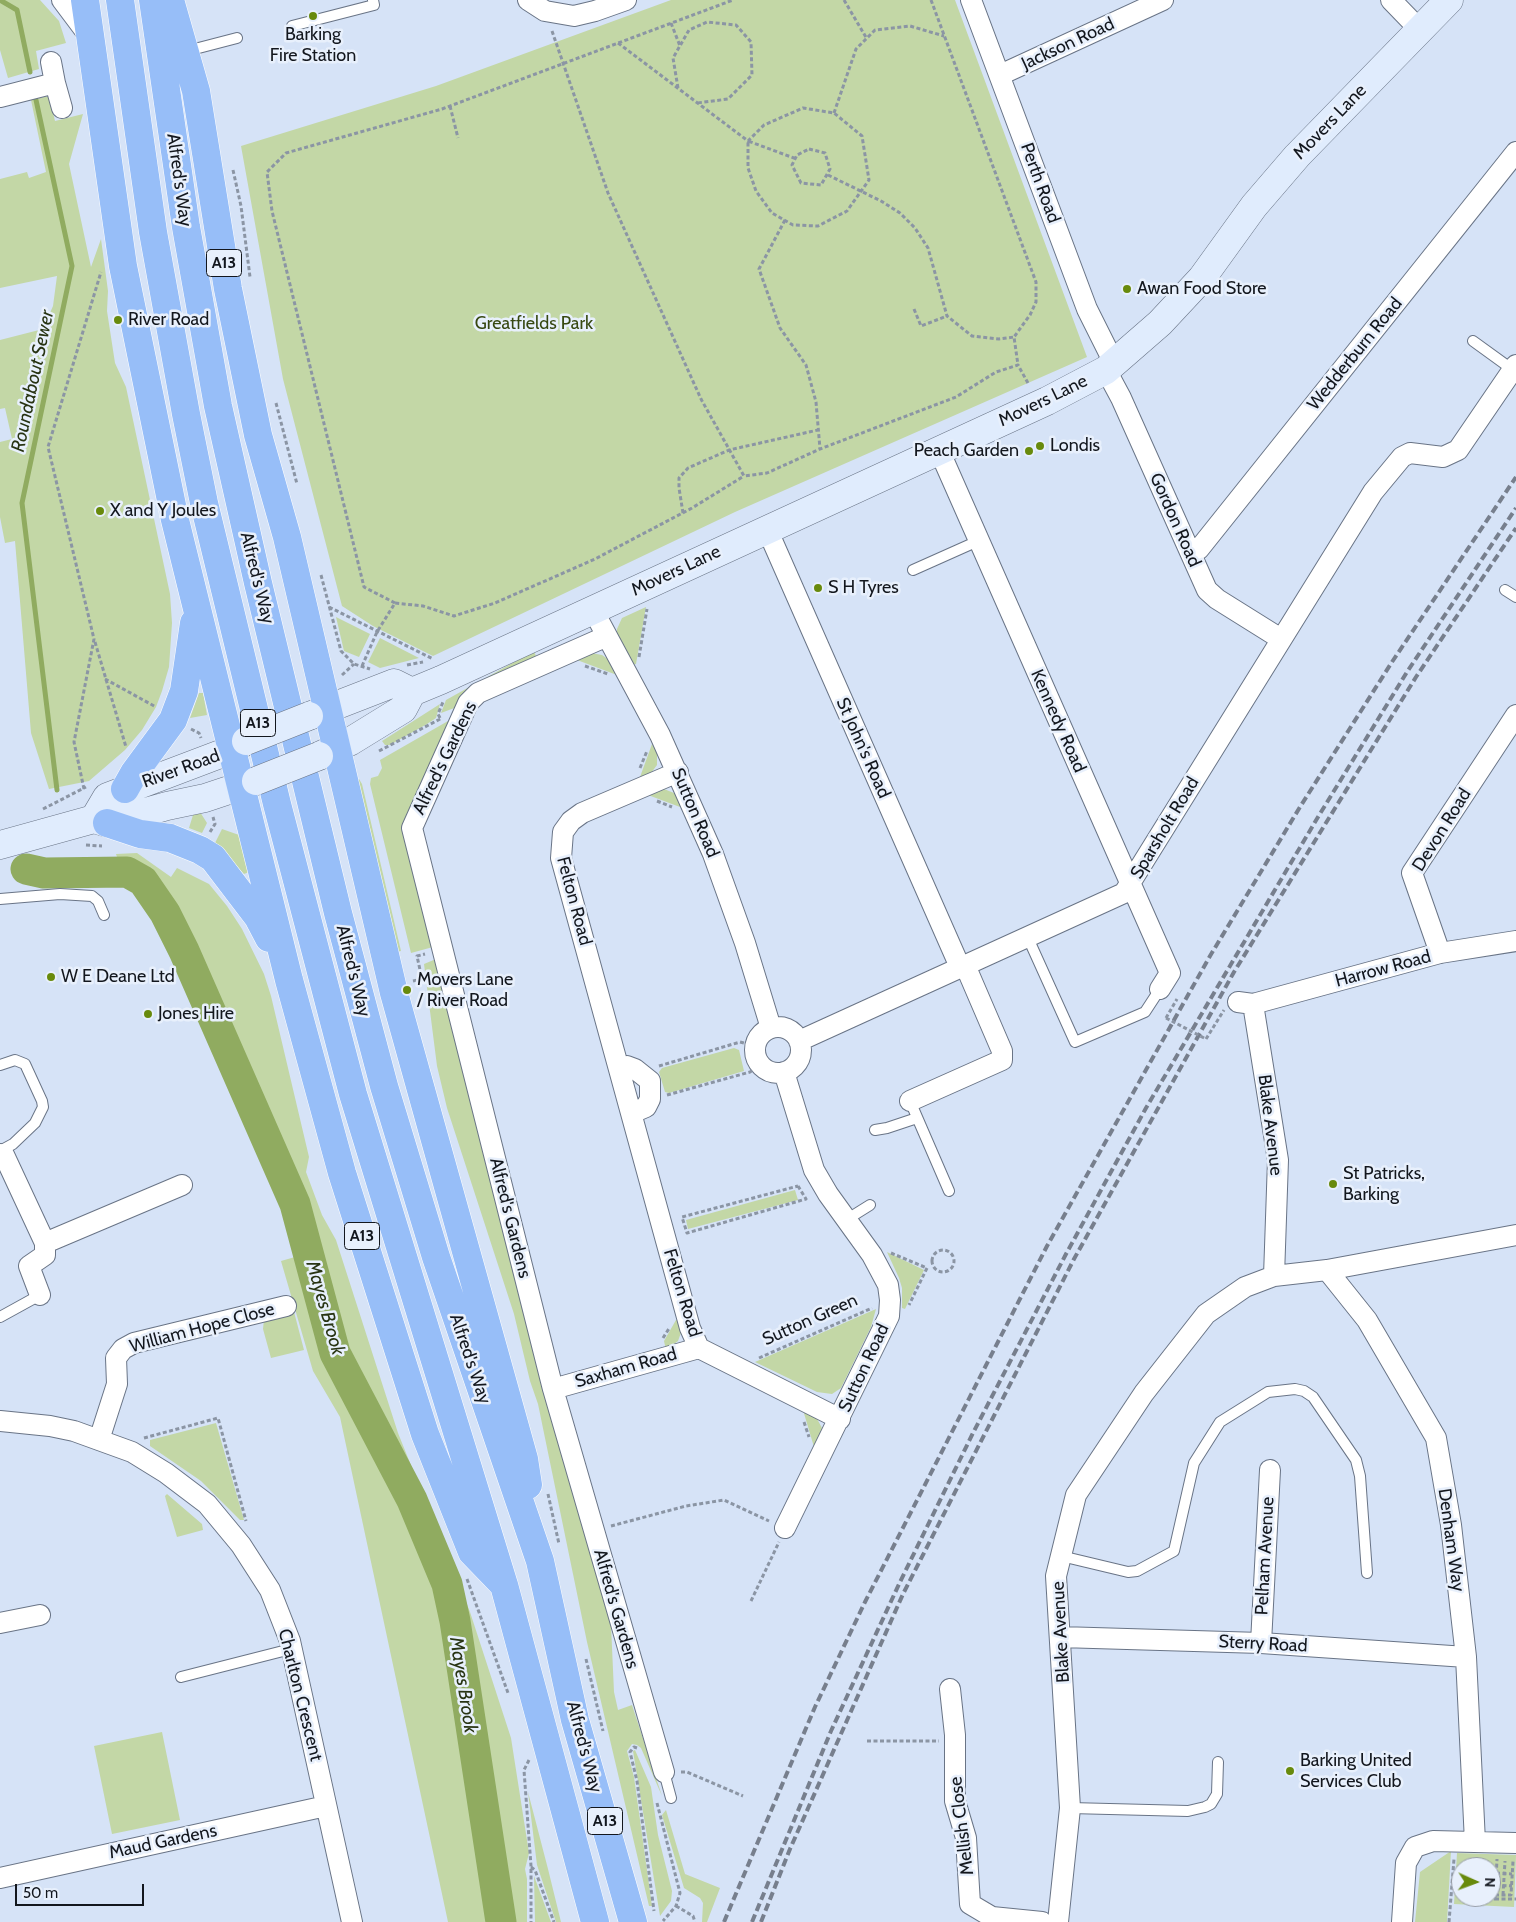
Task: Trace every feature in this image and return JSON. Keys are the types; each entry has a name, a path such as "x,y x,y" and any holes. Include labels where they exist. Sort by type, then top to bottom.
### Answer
{"highway":[{"name":"A13","path":"85,0 123,266 175,520 194,595 248,784 289,980 342,1173 425,1434 472,1552 504,1585"},
{"name":"Alfred's Way","path":"120,0 135,115 168,323 204,503 223,582 319,969 350,1085 504,1585 595,1922"},
{"name":"Alfred's Way","path":"153,0 186,227 218,406 241,513 363,1009 406,1161 463,1342 540,1561 575,1720 640,1917"},
{"name":"A13","path":"170,0 196,91 228,289 258,435 287,537 318,711 524,1459 540,1561"},
{"name":"A13","path":"126,789 134,773 173,720 184,691 194,635 194,595"},
{"path":"100,821 140,834 170,838 200,850 212,858 258,917 289,980"}],"street":[{"path":"62,0 89,36"},
{"path":"528,0 545,11 574,16 626,0"},
{"name":"Perth Road","path":"971,0 1110,367"},
{"name":"Jackson Road","path":"1000,75 1163,0"},
{"path":"1391,0 1420,30"},
{"name":"Movers Lane","path":"412,692 1047,401 1110,367 1160,323 1202,278 1254,206 1297,156 1449,0"},
{"path":"51,62 62,108"},
{"path":"0,97 55,83"},
{"name":"Wedderburn Road","path":"1191,553 1200,549 1516,152"},
{"name":"Gordon Road","path":"1110,367 1121,398 1207,590 1217,599 1281,638"},
{"name":"Sparsholt Road","path":"798,1041 1124,893 1132,883 1281,638 1373,492 1396,461 1410,453 1443,457 1458,450 1514,368"},
{"name":"Kennedy Road","path":"939,450 1132,883 1170,973 1169,993"},
{"name":"St John's Road","path":"767,529 962,966 1002,1051 1002,1060 913,1109"},
{"name":"Sutton Road","path":"593,610 605,637 678,772 713,854 746,943 771,1028"},
{"name":"Alfred's Gardens","path":"605,637 478,693 468,703 412,828 553,1389 664,1772"},
{"path":"318,711 394,683 412,692 403,709 328,752"},
{"name":"River Road","path":"100,821 108,797 318,711"},
{"name":"Devon Road","path":"1440,953 1412,873 1516,715"},
{"name":"River Road","path":"0,845 205,798 248,784 328,752"},
{"name":"Felton Road","path":"678,772 582,813 563,832 560,843 561,858 688,1321 699,1348 840,1419"},
{"name":"Harrow Road","path":"1245,1003 1440,953 1516,941"},
{"name":"Blake Avenue","path":"1245,1003 1278,1160 1274,1276"},
{"path":"771,1028 784,1028 790,1031 798,1041 799,1057 793,1066 784,1072 775,1072 758,1056 758,1038 771,1028"},
{"path":"620,1068 627,1066 642,1073 650,1081 650,1100 646,1107 632,1113"},
{"name":"Sutton Road","path":"784,1072 814,1170 878,1266 888,1285 890,1300 889,1316 786,1528"},
{"path":"0,1152 4,1155 45,1243 45,1256 29,1266 40,1295"},
{"path":"45,1243 182,1185"},
{"name":"Blake Avenue","path":"1058,1922 1070,1808 1056,1576 1076,1495 1144,1392 1206,1314 1245,1286 1274,1276 1327,1270 1516,1235"},
{"name":"Denham Way","path":"1327,1270 1367,1320 1436,1438 1451,1525 1466,1657 1475,1842"},
{"name":"William Hope Close","path":"99,1440 117,1384 116,1358 123,1349 134,1343 286,1306"},
{"name":"Saxham Road","path":"553,1389 699,1348"},
{"name":"Charlton Crescent","path":"0,1421 50,1426 132,1452 166,1473 207,1504 235,1538 270,1590 292,1650 352,1922"},
{"name":"Pelham Avenue","path":"1261,1643 1270,1470"},
{"path":"0,1623 40,1615"},
{"name":"Sterry Road","path":"1060,1637 1261,1643 1466,1657"},
{"name":"Mellish Close","path":"950,1689 954,1741 955,1801 966,1838 970,1904 992,1917 1042,1922"},
{"name":"Maud Gardens","path":"0,1878 326,1806"},
{"path":"1402,1922 1406,1862 1415,1847 1433,1840 1516,1843"}],"lane":[{"path":"292,26 374,5 373,0"},
{"path":"185,52 237,38"},
{"path":"1473,341 1514,368"},
{"path":"913,570 978,541"},
{"path":"1505,590 1516,597"},
{"path":"0,899 60,894 92,896 98,901 104,915"},
{"path":"1028,938 1075,1042 1145,1012 1169,993"},
{"path":"0,1065 16,1060 25,1064 43,1107 35,1123 0,1152"},
{"path":"875,1130 887,1128 913,1109 950,1191"},
{"path":"846,1220 870,1205"},
{"path":"0,1317 40,1295"},
{"path":"1061,1556 1128,1572 1136,1571 1174,1551 1194,1463 1220,1422 1268,1392 1295,1389 1304,1391 1313,1397 1356,1460 1360,1476 1367,1573"},
{"path":"181,1677 292,1650"},
{"path":"1070,1808 1197,1810 1211,1804 1217,1794 1218,1762"},
{"path":"664,1772 671,1798"}],"path":[{"path":"734,0 450,106 286,153 267,172 272,211 364,587 395,603 423,606 454,616 494,603 595,559 682,513 744,476 767,473 820,449 956,397 996,372 1018,365"},
{"path":"844,0 867,39"},
{"path":"931,0 1036,282 1036,302 1030,315 1014,337 1018,365 1031,389"},
{"path":"545,11 608,193 701,399 744,476"},
{"path":"678,89 674,58 689,30 707,22 736,25 751,42 752,75 728,100 696,103"},
{"path":"671,23 680,46"},
{"path":"834,113 856,49 875,30 910,26 945,36"},
{"path":"617,43 748,140 794,158"},
{"path":"450,106 458,138"},
{"path":"803,108 834,113 862,136 869,180 847,211 818,226 793,225 772,213 756,191 748,168 748,140 764,125 803,108"},
{"path":"809,148 825,153 830,169 821,185 801,183 792,165 794,158 809,148"},
{"path":"232,168 241,206 251,284"},
{"path":"828,175 881,201 900,213 915,228 928,248 947,316 972,336 999,339 1014,337"},
{"path":"785,220 759,269 780,328 806,365 816,402 820,449"},
{"path":"103,266 48,447 104,679 128,754"},
{"path":"914,309 921,326 947,316"},
{"path":"275,399 299,494"},
{"path":"682,513 678,488 680,478 688,468 730,450 818,430"},
{"path":"319,569 341,651 354,664 376,672"},
{"path":"362,666 377,632 395,603"},
{"path":"639,660 648,603"},
{"path":"329,607 433,660"},
{"path":"38,811 84,788 74,742 94,639"},
{"path":"568,653 572,662 612,676"},
{"path":"342,676 354,664"},
{"path":"104,679 161,710"},
{"path":"374,753 393,746 440,718"},
{"path":"190,728 199,733 202,740"},
{"path":"639,770 648,746"},
{"path":"652,799 676,809"},
{"path":"210,833 214,824 212,816"},
{"path":"413,981 422,979 417,956 426,954"},
{"path":"1169,993 1166,1018 1206,1039 1221,1014"},
{"path":"642,1073 740,1042 758,1056 750,1072 665,1096 656,1101 650,1100"},
{"path":"798,1186 806,1200 687,1233 682,1217 798,1186"},
{"path":"944,1250 949,1251 955,1263 953,1268 940,1273 934,1266 931,1260 933,1256 944,1250"},
{"path":"927,1268 934,1266"},
{"name":"Sutton Green","path":"745,1371 750,1362 890,1300"},
{"path":"804,1401 800,1411 813,1448 823,1454"},
{"path":"132,1452 144,1438 218,1418 248,1528 235,1538"},
{"path":"593,1531 669,1510 724,1500 786,1528 751,1601"},
{"path":"867,1741 954,1741"},
{"path":"639,1751 634,1747 630,1752 637,1781 654,1912 640,1917"},
{"path":"529,1760 524,1770 531,1866 531,1922"},
{"path":"664,1772 687,1772 743,1796"},
{"path":"656,1796 680,1893 676,1906 663,1921"},
{"path":"1450,1922 1455,1841"},
{"path":"1501,1860 1513,1861 1511,1896 1503,1895 1505,1861"},
{"path":"531,1866 535,1870 554,1922"},
{"path":"1504,1873 1512,1874"},
{"path":"1504,1885 1512,1886"},
{"path":"1501,1898 1516,1899"},
{"path":"676,1906 693,1916 695,1922"}],"green space":[{"path":"0,0 40,0 59,21 66,43 36,51 39,69 8,78 0,50"},
{"name":"Greatfields Park","path":"671,0 955,0 1087,357 735,512 433,656 373,626 342,606 283,379 241,146 436,86"},
{"path":"49,96 55,121 83,114 69,164 91,267 101,239 108,291 107,311 115,363 126,387 170,594 172,623 169,667 156,707 142,730 125,750 89,781 49,789 31,733 15,541 5,543 0,517 0,442 12,439 5,408 0,409 0,340 43,329 53,306 57,276 0,288 0,179 27,172 29,178 46,172 31,100"},
{"path":"646,607 636,664 633,665 617,636 617,629 622,618"},
{"path":"336,617 370,634 359,657 344,651"},
{"path":"380,638 419,658 380,668 368,662"},
{"path":"534,651 537,659 457,707 441,713 446,700"},
{"path":"591,653 602,655 609,660 617,675 577,660"},
{"path":"199,693 203,693 207,715 190,718"},
{"path":"440,704 436,718 427,724 390,745 385,745 382,741"},
{"path":"448,721 452,721 405,824 433,947 411,953 370,784 371,778 378,776 382,768 380,760"},
{"path":"652,744 657,753 657,765 651,773 640,777"},
{"path":"359,779 362,784 401,951 395,952 355,780"},
{"path":"664,789 679,795 684,805 680,807 648,795"},
{"path":"200,812 207,823 202,833 189,828 193,815"},
{"path":"222,829 239,835 249,872 244,874 226,854 214,845"},
{"path":"137,853 171,877 177,868 209,884 227,906 242,929 264,974 271,996 309,1157 306,1172 322,1215 336,1240 398,1433 470,1612 511,1738 529,1853 525,1869 527,1879 527,1922 448,1922 340,1417 313,1371 281,1261 295,1257 277,1192 160,931 135,888 149,881 136,868 119,863 116,854"},
{"path":"436,959 611,1625 614,1692 618,1710 632,1705 662,1796 641,1748 632,1744 627,1751 634,1777 652,1906 649,1906 587,1642 538,1404 530,1381 514,1314 447,1108 437,1066 424,964"},
{"path":"734,1048 739,1050 744,1071 669,1093 665,1092 659,1072 662,1068"},
{"path":"795,1190 798,1200 688,1229 686,1220"},
{"path":"887,1252 924,1270 905,1309 902,1308 902,1288 899,1278"},
{"path":"293,1308 304,1350 271,1358 263,1329 264,1319"},
{"path":"876,1309 871,1327 841,1388 832,1394 817,1392 755,1362"},
{"path":"682,1319 683,1327 678,1341 666,1350 664,1341 676,1320"},
{"path":"803,1410 816,1417 822,1428 814,1447"},
{"path":"216,1423 244,1520 240,1520 201,1481 150,1446 150,1440"},
{"path":"167,1494 202,1524 203,1530 177,1537 165,1496"},
{"path":"162,1732 180,1820 112,1834 94,1746"},
{"path":"635,1750 651,1787 658,1835 672,1891 671,1901 660,1916 633,1751"},
{"path":"528,1792 561,1922 556,1922 537,1865"},
{"path":"666,1810 685,1874 720,1888 707,1922 702,1922 703,1903 700,1898 684,1888 662,1815"},
{"path":"1451,1851 1447,1922 1415,1922 1420,1872"},
{"path":"1457,1853 1516,1855 1514,1907 1501,1906 1501,1857 1457,1857"},
{"path":"534,1876 551,1922 535,1922"}],"waterway":[{"name":"Roundabout Sewer","path":"0,0 17,10 30,72"},
{"name":"Roundabout Sewer","path":"36,100 72,266 22,503 57,790"},
{"name":"Mayes Brook","path":"26,869 44,873 127,872 143,881 165,913 184,951 295,1204 335,1353 412,1500 447,1584 455,1621 501,1922"}],"railway":[{"path":"724,1922 815,1707 865,1602 1047,1246 1210,956 1300,807 1392,662 1516,477"},
{"path":"752,1922 831,1731 900,1582 973,1433 1066,1254 1146,1108 1318,817 1407,672 1516,508"},
{"path":"761,1922 790,1849 903,1594 1074,1259 1234,972 1416,677 1516,528"}],"place":[{"name":"Barking Fire Station","path":"313,16"},
{"name":"Awan Food Store","path":"1127,289"},
{"name":"River Road","path":"118,320"},
{"name":"Londis","path":"1040,446"},
{"name":"Peach Garden","path":"1029,451"},
{"name":"X and Y Joules","path":"100,511"},
{"name":"S H Tyres","path":"818,588"},
{"name":"W E Deane Ltd","path":"51,977"},
{"name":"Movers Lane / River Road","path":"407,990"},
{"name":"Jones Hire","path":"148,1014"},
{"name":"St Patricks, Barking","path":"1333,1184"},
{"name":"Barking United Services Club","path":"1290,1771"}]}
